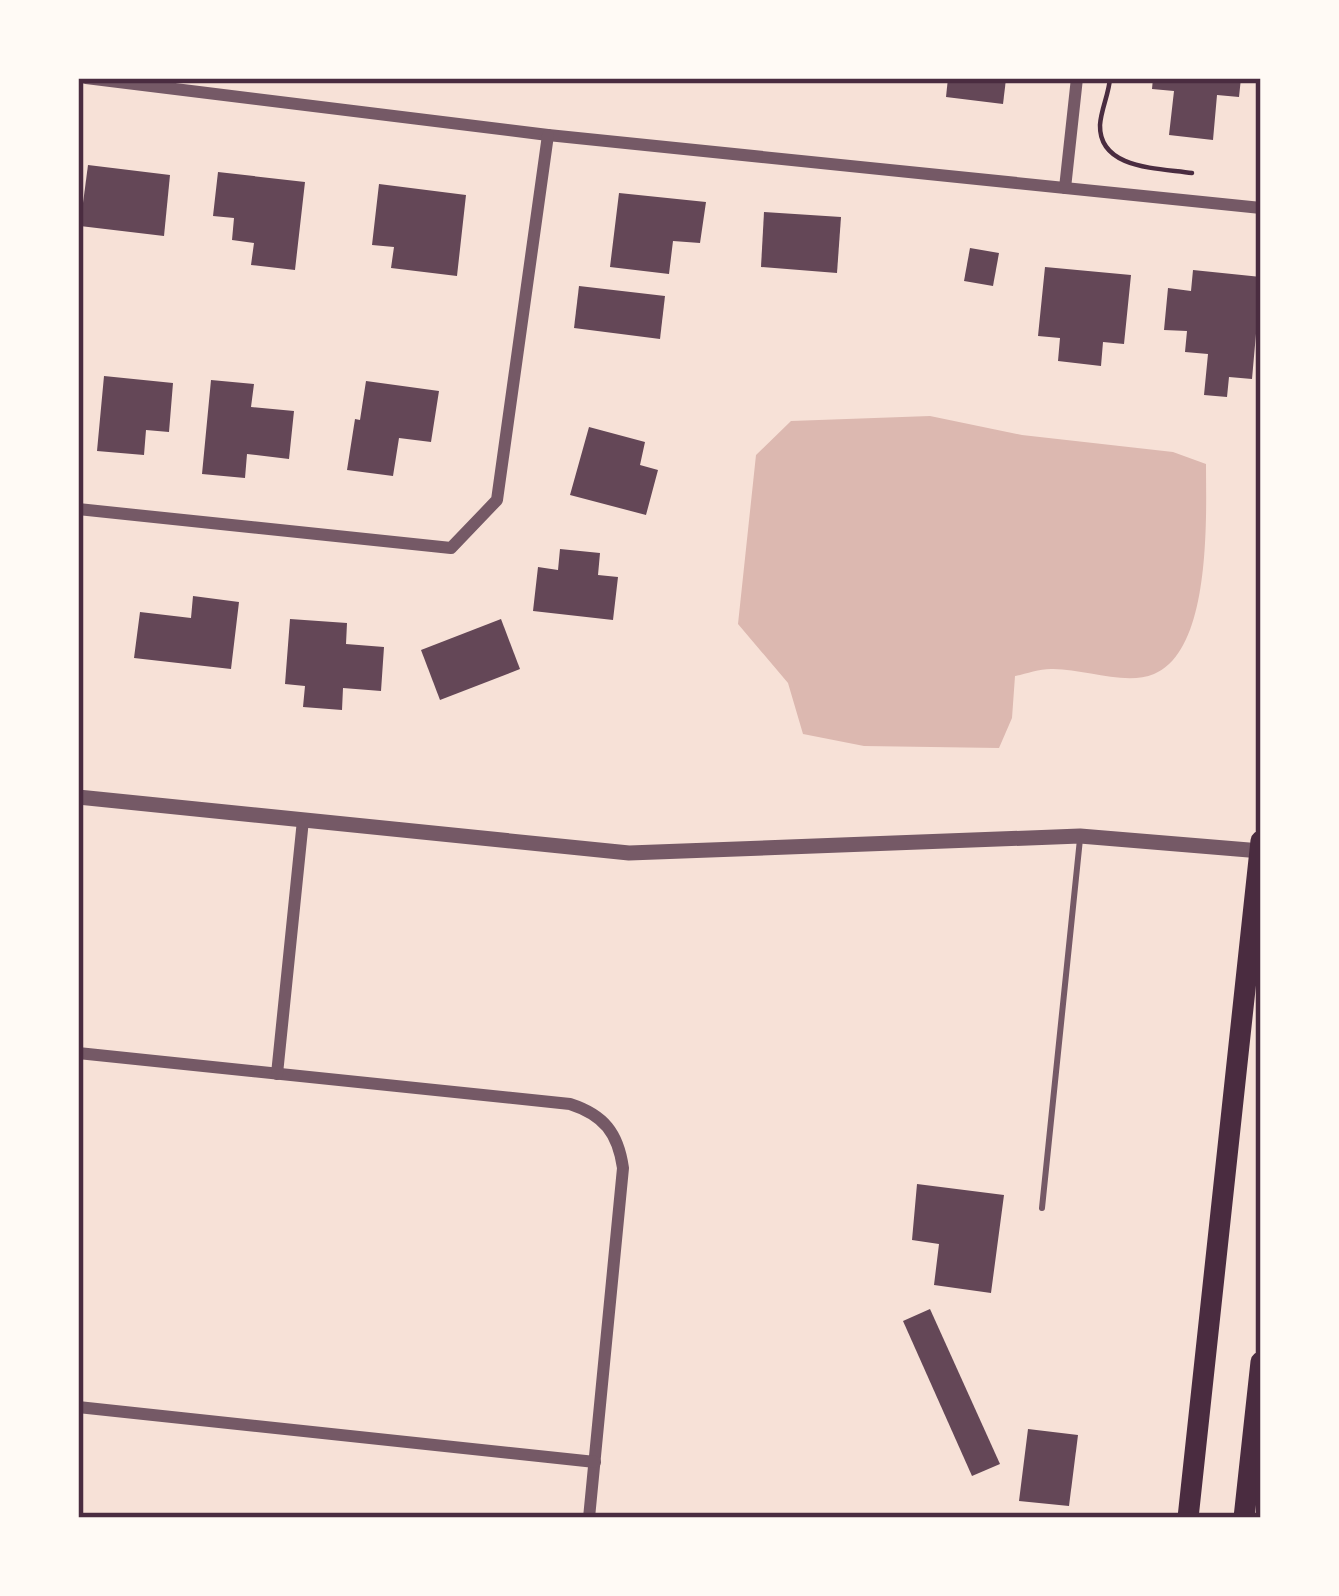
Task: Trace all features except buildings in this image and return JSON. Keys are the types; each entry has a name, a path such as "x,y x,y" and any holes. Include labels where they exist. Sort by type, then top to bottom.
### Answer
{"main road":[{"path":"1188,1518 1261,841"},
{"path":"1244,1518 1261,1362"}],"street":[{"path":"86,78 548,134 1261,208"},
{"path":"1066,188 1078,78"},
{"path":"78,509 452,548 497,500 548,134"},
{"path":"78,797 629,853 1080,836 1260,851"},
{"path":"277,1074 303,820"},
{"path":"78,1053 570,1104 592,1111 609,1125 620,1146 623,1168 589,1518"},
{"path":"78,1407 595,1462"}],"lane":[{"path":"1042,1208 1080,836"}],"path":[{"path":"1110,78 1100,118 1101,139 1110,150 1120,161 1192,173"}],"shaded area":[{"path":"930,416 1022,435 1173,452 1206,464 1202,580 1187,638 1173,660 1143,677 1051,669 1015,676 1012,718 999,748 864,746 803,734 788,683 738,624 756,455 791,421"}]}
